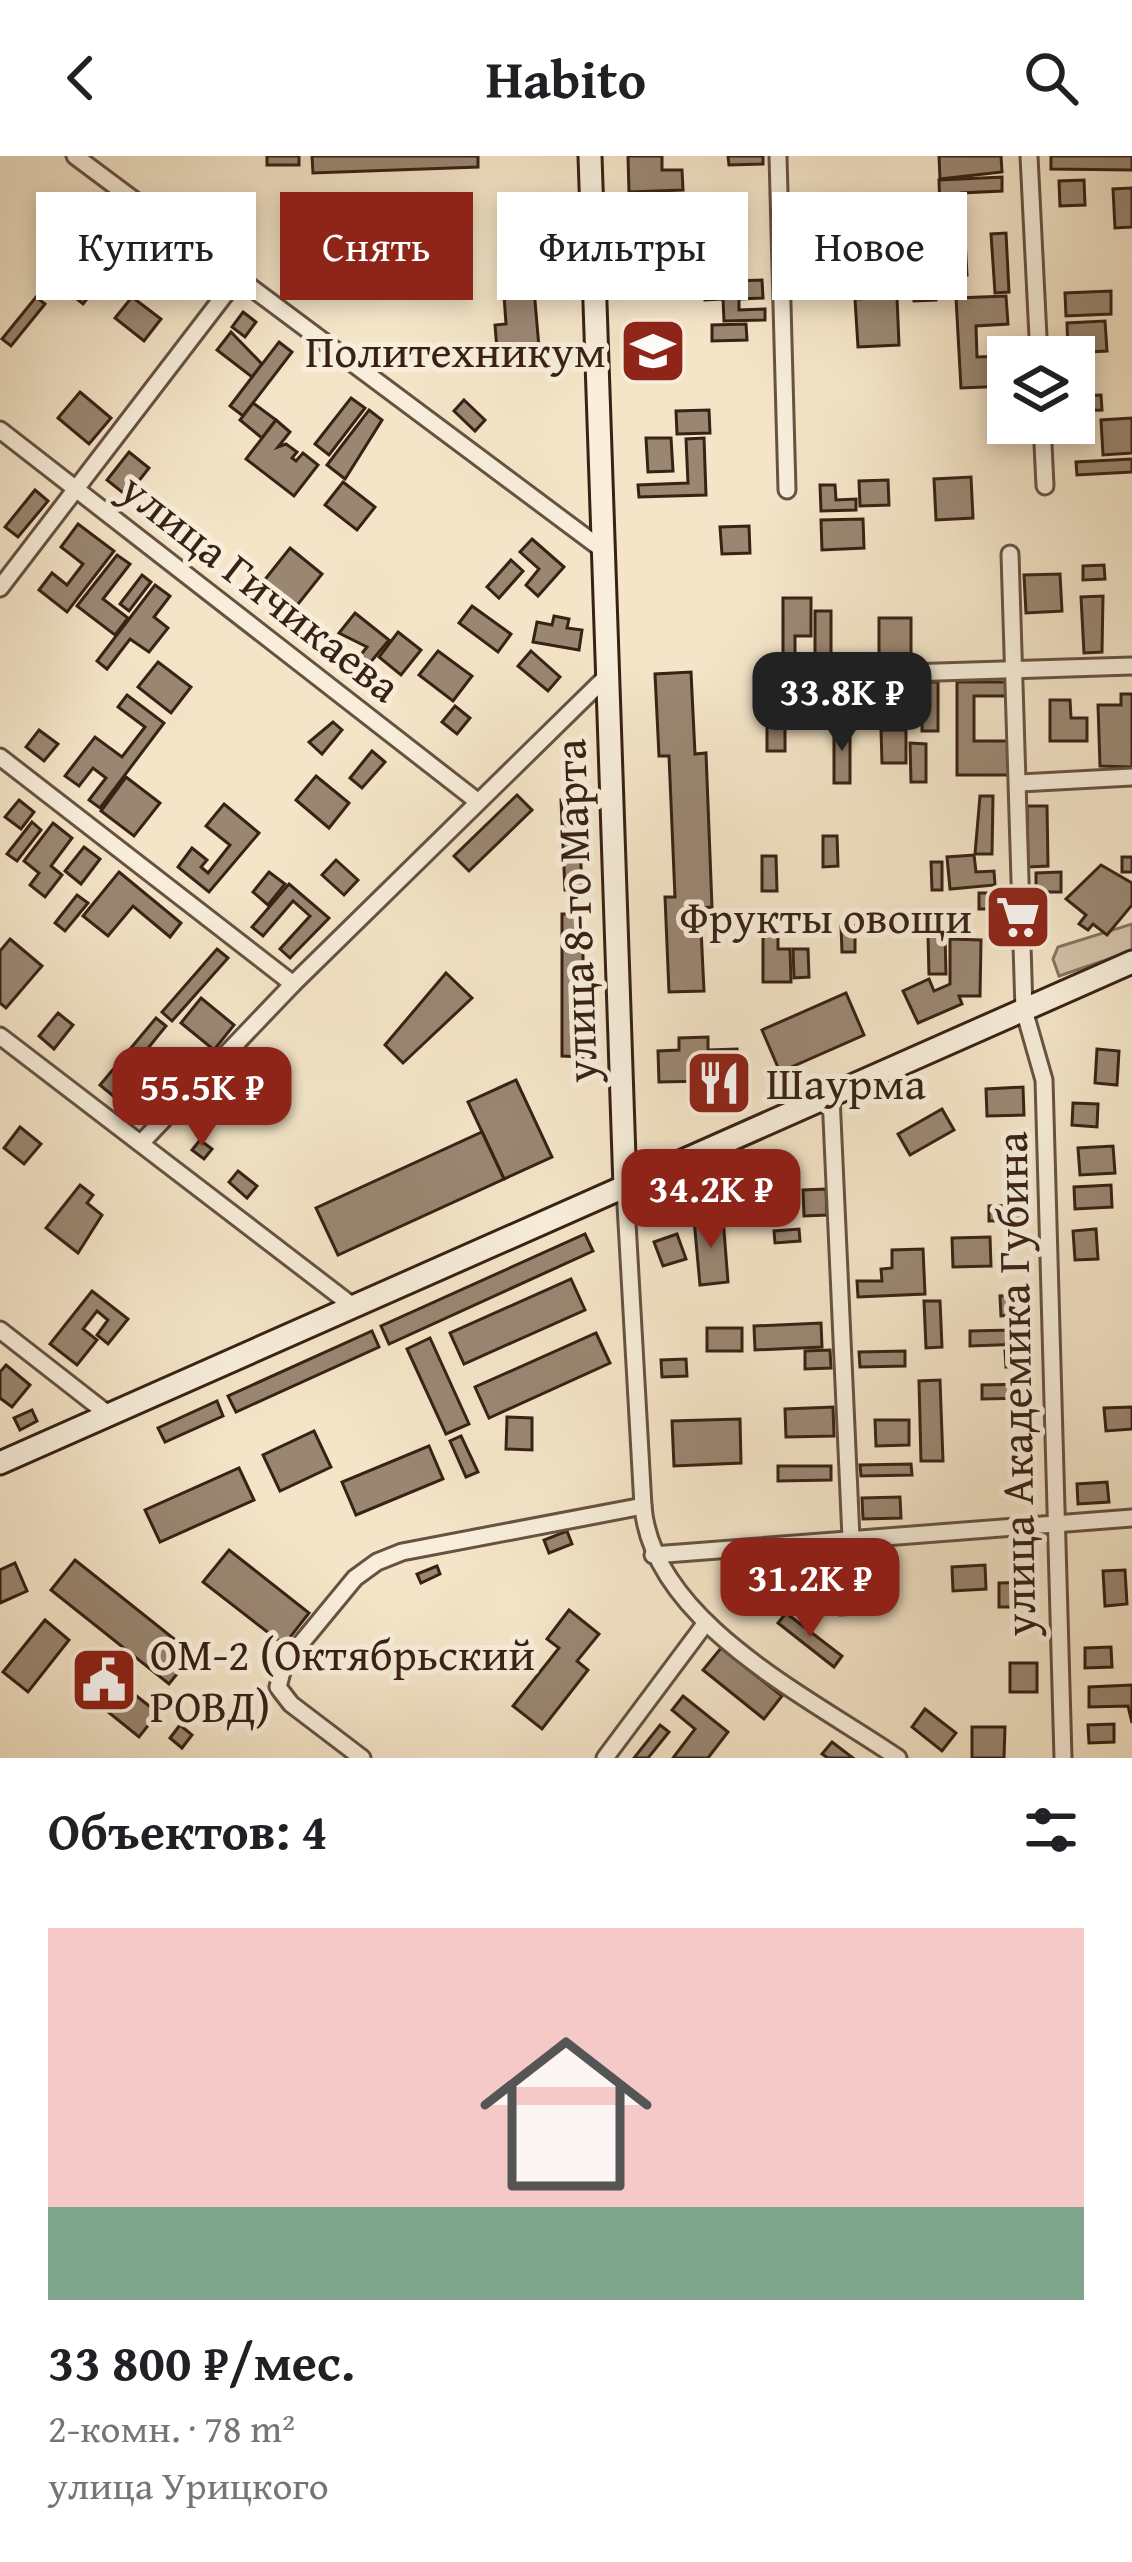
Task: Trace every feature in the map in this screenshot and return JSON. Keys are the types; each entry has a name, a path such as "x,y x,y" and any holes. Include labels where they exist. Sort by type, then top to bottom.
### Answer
{"main road":[{"name":"улица 8-го Марта","path":"590,156 625,1187"},
{"path":"0,1463 350,1304 1132,962"}],"street":[{"path":"75,156 122,192"},
{"path":"778,156 787,490"},
{"path":"1029,156 1038,336"},
{"path":"256,295 603,550"},
{"path":"0,588 221,300"},
{"name":"улица Гичикаева","path":"0,430 477,801"},
{"path":"1043,444 1045,486"},
{"name":"улица Академика Губина","path":"1010,554 1024,1010 1044,1080 1052,1523 1063,1758"},
{"path":"780,677 1132,666"},
{"path":"141,1143 293,984 606,677"},
{"path":"0,757 293,984"},
{"path":"1020,783 1132,777"},
{"path":"0,1036 350,1304"},
{"path":"831,1096 851,1538"},
{"name":"улица 8-го Марта","path":"625,1187 643,1506 653,1555 705,1624 898,1758"},
{"path":"0,1330 109,1415"},
{"path":"362,1758 291,1704 278,1687 284,1664 355,1577 402,1552 643,1506"},
{"path":"653,1555 1132,1518"},
{"path":"604,1758 705,1624"}],"shaded area":[{"path":"1132,924 1132,951 1059,976 1053,959 1058,947"}],"building":[{"path":"267,156 299,156 299,165 267,165"},
{"path":"312,156 478,156 478,167 313,173"},
{"path":"628,156 662,156 662,170 682,170 683,190 629,192"},
{"path":"728,156 763,156 763,164 729,165"},
{"path":"939,156 1001,156 1002,172 940,179"},
{"path":"1051,156 1132,156 1132,170 1051,169"},
{"path":"1002,177 1002,191 939,192 939,180"},
{"path":"1084,180 1085,205 1060,206 1059,181"},
{"path":"1132,188 1132,227 1115,228 1113,189"},
{"path":"1006,233 1009,292 995,293 991,234"},
{"path":"748,280 762,280 763,298 748,299"},
{"path":"1111,291 1111,314 1066,316 1065,293"},
{"path":"1006,296 1008,324 976,326 977,357 987,357 987,387 961,388 956,300"},
{"path":"36,297 45,304 11,346 2,339"},
{"path":"130,300 136,300 161,319 144,341 115,318"},
{"path":"504,300 535,300 540,359 498,362 495,325 506,324"},
{"path":"723,300 739,300 739,310 765,309 765,320 724,321"},
{"path":"855,300 897,300 899,345 858,347"},
{"path":"243,312 256,322 245,337 232,327"},
{"path":"1105,321 1107,351 1095,352 1095,336 1067,336 1067,323"},
{"path":"746,324 747,340 712,341 712,325"},
{"path":"231,332 262,364 252,377 217,350"},
{"path":"279,342 292,352 243,416 230,406"},
{"path":"80,392 111,418 89,444 58,418"},
{"path":"1095,395 1101,395 1102,410 1095,410"},
{"path":"351,398 365,408 329,455 315,444"},
{"path":"464,400 485,420 475,431 454,411"},
{"path":"253,403 276,420 262,438 240,420"},
{"path":"369,410 382,420 345,479 327,465"},
{"path":"709,410 710,433 677,434 676,411"},
{"path":"1132,418 1132,453 1103,455 1101,420"},
{"path":"276,420 290,432 278,447 286,444 297,452 292,458 296,461 303,453 318,465 294,496 246,459"},
{"path":"646,438 671,438 673,471 648,472"},
{"path":"704,438 706,495 639,497 638,485 688,483 686,439"},
{"path":"129,452 149,468 127,496 107,480"},
{"path":"1132,459 1132,472 1077,475 1076,462"},
{"path":"971,477 973,518 936,520 934,479"},
{"path":"888,480 889,505 860,506 859,481"},
{"path":"343,482 375,507 357,530 325,505"},
{"path":"820,485 835,485 836,500 856,499 856,510 821,511"},
{"path":"35,490 48,501 18,537 5,527"},
{"path":"863,519 864,548 822,550 821,520"},
{"path":"78,524 114,551 67,612 39,590 52,573 67,585 83,564 61,547"},
{"path":"749,526 750,553 722,554 720,527"},
{"path":"532,539 564,567 538,596 526,585 539,569 520,552"},
{"path":"290,548 322,574 287,618 255,592"},
{"path":"117,555 130,564 103,599 128,618 115,635 77,606"},
{"path":"511,560 523,571 499,598 487,587"},
{"path":"1104,565 1105,579 1083,580 1083,566"},
{"path":"1060,574 1062,611 1026,613 1024,575"},
{"path":"142,575 151,582 129,611 120,604"},
{"path":"155,585 170,596 154,617 168,628 149,652 130,639 107,669 97,661"},
{"path":"1103,596 1102,652 1084,653 1081,597"},
{"path":"783,598 811,598 811,636 795,636 795,663 783,663"},
{"path":"472,606 511,634 498,652 459,623"},
{"path":"815,611 831,611 831,660 815,660"},
{"path":"355,613 389,640 359,676 350,668 367,647 339,633"},
{"path":"554,616 569,619 567,628 582,630 579,650 533,642 537,622 552,625"},
{"path":"879,618 911,618 911,660 879,660"},
{"path":"398,632 421,650 401,675 379,657"},
{"path":"438,651 472,676 453,701 419,675"},
{"path":"531,651 560,677 548,691 518,666"},
{"path":"158,662 191,687 171,713 138,687"},
{"path":"691,672 695,754 706,753 712,907 700,908 704,991 669,992 665,897 675,897 669,756 659,756 655,674"},
{"path":"922,682 938,682 938,731 922,731"},
{"path":"957,682 1006,682 1006,696 974,696 974,741 1008,741 1008,775 957,775"},
{"path":"850,686 865,686 865,716 851,716"},
{"path":"1121,694 1132,694 1132,767 1100,766 1098,705 1121,705"},
{"path":"127,695 164,723 100,808 89,800 106,778 93,768 79,786 65,776 95,737 122,757 145,727 118,707"},
{"path":"1050,700 1070,700 1071,718 1087,718 1087,741 1050,741"},
{"path":"455,706 470,718 457,734 442,722"},
{"path":"767,721 785,721 785,751 767,751"},
{"path":"333,722 342,730 322,754 309,742"},
{"path":"834,725 850,725 850,783 834,783"},
{"path":"39,730 58,744 44,761 26,747"},
{"path":"881,730 906,730 906,763 882,763"},
{"path":"910,743 926,744 926,782 911,782"},
{"path":"372,751 385,762 362,788 350,778"},
{"path":"316,776 349,803 329,828 296,800"},
{"path":"126,777 160,803 134,836 101,811"},
{"path":"517,795 532,810 469,871 454,856"},
{"path":"980,796 993,796 992,854 975,854"},
{"path":"578,799 582,889 565,890 561,800"},
{"path":"19,800 34,812 21,829 5,817"},
{"path":"224,804 259,833 209,892 178,867 192,848 207,860 201,867 208,873 230,845 206,826"},
{"path":"1027,806 1047,806 1048,866 1028,867"},
{"path":"32,822 41,830 17,861 7,854"},
{"path":"53,823 72,838 51,866 62,875 45,897 30,885 39,873 24,861"},
{"path":"823,836 837,836 838,866 823,867"},
{"path":"84,847 100,859 81,884 65,871"},
{"path":"974,855 976,872 994,871 995,885 950,889 947,857"},
{"path":"762,856 776,856 777,891 762,891"},
{"path":"1122,857 1132,857 1132,872 1122,872"},
{"path":"336,860 358,880 344,895 322,875"},
{"path":"931,862 942,862 942,890 932,890"},
{"path":"1101,865 1132,883 1132,905 1107,935 1093,924 1088,930 1079,924 1086,915 1066,899"},
{"path":"119,872 181,923 170,937 133,906 108,936 83,916"},
{"path":"269,872 285,884 268,905 253,892"},
{"path":"1061,872 1061,892 1036,892 1036,873"},
{"path":"289,884 329,918 290,958 280,949 310,916 293,901 263,936 252,927"},
{"path":"979,893 995,893 995,909 979,909"},
{"path":"77,895 88,903 65,931 55,923"},
{"path":"562,914 583,914 583,1057 562,1056"},
{"path":"841,926 855,926 855,952 842,952"},
{"path":"763,929 778,929 778,949 790,949 791,982 763,982"},
{"path":"945,935 946,974 929,974 928,936"},
{"path":"10,939 42,966 6,1008 0,1003 0,951"},
{"path":"950,939 981,940 980,996 959,996 962,1004 918,1023 903,991 929,979 934,991 950,984"},
{"path":"217,949 228,958 172,1021 162,1012"},
{"path":"793,949 808,949 809,977 794,978"},
{"path":"446,973 472,998 403,1063 385,1045"},
{"path":"846,993 864,1035 780,1072 762,1030"},
{"path":"201,998 234,1025 214,1050 181,1023"},
{"path":"58,1013 73,1025 54,1049 39,1036"},
{"path":"156,1018 166,1026 140,1058 154,1070 124,1105 100,1085"},
{"path":"708,1037 708,1050 737,1049 738,1081 728,1081 740,1098 711,1111 706,1099 708,1081 659,1082 658,1051 679,1050 679,1038"},
{"path":"1097,1049 1119,1051 1117,1085 1095,1083"},
{"path":"516,1080 552,1157 504,1179 468,1102"},
{"path":"1023,1087 1024,1115 987,1116 986,1089"},
{"path":"1073,1103 1098,1104 1097,1127 1072,1125"},
{"path":"942,1109 954,1130 910,1155 898,1134"},
{"path":"20,1127 41,1144 24,1164 4,1148"},
{"path":"482,1132 504,1179 338,1255 316,1208"},
{"path":"200,1140 212,1149 204,1159 192,1150"},
{"path":"1113,1146 1115,1173 1080,1175 1078,1148"},
{"path":"238,1171 257,1186 247,1198 229,1182"},
{"path":"80,1185 93,1195 87,1203 102,1215 78,1253 46,1228"},
{"path":"1111,1185 1112,1207 1075,1209 1074,1187"},
{"path":"826,1189 827,1215 804,1216 803,1190"},
{"path":"774,1194 780,1210 745,1224 739,1207"},
{"path":"1025,1205 1026,1220 989,1221 989,1206"},
{"path":"723,1218 728,1282 700,1285 694,1220"},
{"path":"799,1229 800,1241 775,1243 774,1231"},
{"path":"1096,1229 1098,1259 1075,1260 1073,1231"},
{"path":"585,1234 593,1251 389,1344 381,1326"},
{"path":"677,1234 686,1259 663,1266 654,1242"},
{"path":"990,1237 991,1266 953,1267 952,1238"},
{"path":"923,1249 925,1294 858,1297 857,1281 882,1281 881,1269 892,1268 892,1250"},
{"path":"571,1279 585,1310 464,1364 450,1333"},
{"path":"92,1291 128,1319 108,1344 97,1335 108,1320 97,1311 83,1329 97,1340 77,1365 50,1344"},
{"path":"1026,1295 1027,1344 970,1346 970,1331 1013,1330 1013,1315 1001,1316 1000,1296"},
{"path":"924,1301 940,1301 942,1347 926,1348"},
{"path":"821,1323 822,1347 755,1350 754,1326"},
{"path":"707,1328 742,1328 742,1351 707,1351"},
{"path":"372,1331 379,1347 236,1412 228,1396"},
{"path":"596,1333 610,1363 489,1418 475,1387"},
{"path":"430,1338 469,1424 446,1434 407,1349"},
{"path":"830,1350 831,1368 805,1369 805,1351"},
{"path":"905,1351 905,1366 860,1367 859,1352"},
{"path":"1005,1351 1028,1351 1029,1366 1006,1367"},
{"path":"686,1359 687,1376 662,1377 661,1360"},
{"path":"6,1365 30,1385 12,1407 0,1398 0,1372"},
{"path":"940,1380 943,1461 921,1461 919,1381"},
{"path":"1028,1384 1028,1398 982,1399 982,1385"},
{"path":"217,1401 223,1416 165,1442 158,1428"},
{"path":"833,1407 834,1436 786,1437 785,1409"},
{"path":"1132,1407 1132,1429 1106,1431 1104,1408"},
{"path":"32,1410 37,1421 20,1430 14,1418"},
{"path":"507,1417 532,1418 532,1450 506,1449"},
{"path":"740,1419 741,1463 674,1466 672,1421"},
{"path":"875,1420 909,1420 909,1445 876,1446"},
{"path":"314,1431 331,1467 280,1491 263,1455"},
{"path":"461,1436 478,1472 466,1477 450,1441"},
{"path":"429,1446 443,1479 356,1515 342,1482"},
{"path":"911,1464 912,1475 861,1476 860,1465"},
{"path":"778,1466 831,1466 831,1480 778,1481"},
{"path":"239,1468 254,1500 160,1542 145,1510"},
{"path":"1107,1482 1109,1502 1078,1504 1077,1484"},
{"path":"900,1497 901,1518 863,1519 862,1498"},
{"path":"567,1531 572,1544 549,1553 544,1540"},
{"path":"1019,1544 1035,1545 1035,1557 1019,1557"},
{"path":"229,1550 309,1613 284,1645 203,1582"},
{"path":"75,1560 193,1654 169,1684 51,1590"},
{"path":"15,1563 27,1591 0,1603 0,1570"},
{"path":"985,1565 986,1589 953,1591 952,1567"},
{"path":"437,1566 440,1574 421,1583 417,1574"},
{"path":"1125,1570 1127,1604 1105,1606 1103,1571"},
{"path":"820,1572 821,1589 786,1592 784,1575"},
{"path":"855,1580 857,1614 840,1615 837,1581"},
{"path":"1035,1582 1035,1607 999,1607 999,1583"},
{"path":"569,1610 599,1634 577,1661 588,1670 542,1729 513,1706 559,1648 547,1639"},
{"path":"786,1613 842,1656 834,1667 778,1623"},
{"path":"45,1620 69,1640 28,1692 3,1672"},
{"path":"1111,1647 1112,1667 1085,1668 1085,1648"},
{"path":"721,1648 782,1696 764,1719 703,1670"},
{"path":"95,1663 158,1713 139,1737 76,1686"},
{"path":"1010,1663 1037,1663 1037,1692 1010,1692"},
{"path":"1132,1685 1132,1723 1128,1706 1089,1707 1089,1687"},
{"path":"683,1696 728,1732 708,1758 673,1758 695,1729 672,1710"},
{"path":"925,1709 956,1733 942,1751 912,1727"},
{"path":"1114,1724 1114,1742 1089,1743 1088,1725"},
{"path":"180,1725 192,1735 182,1748 170,1738"},
{"path":"660,1725 669,1732 648,1758 634,1758"},
{"path":"972,1727 1005,1727 1004,1758 972,1758"},
{"path":"832,1742 853,1758 822,1754"}],"place":[{"name":"Политехникум","path":"653,351"},
{"name":"Фрукты овощи","path":"1018,917"},
{"name":"Шаурма","path":"719,1083"},
{"name":"ОМ-2 (Октябрьский РОВД)","path":"104,1680"}]}
